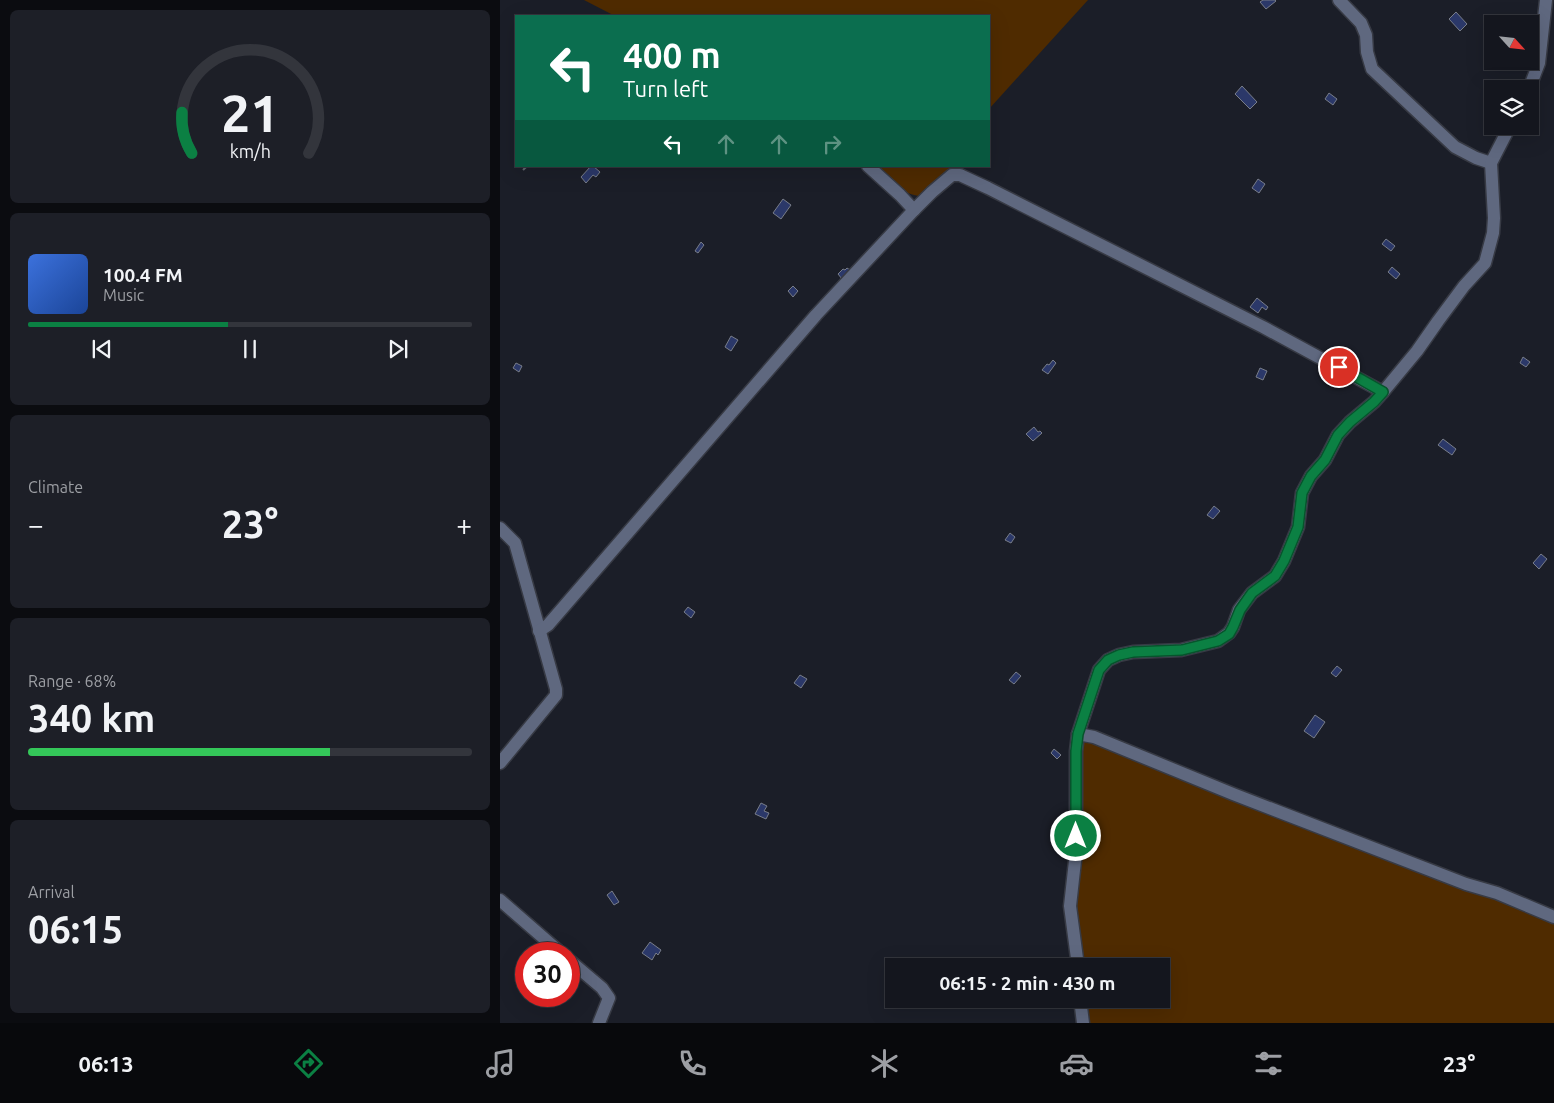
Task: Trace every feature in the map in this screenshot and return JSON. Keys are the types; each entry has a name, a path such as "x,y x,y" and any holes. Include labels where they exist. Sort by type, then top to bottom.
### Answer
{"street":[{"path":"1339,0 1361,23 1366,35 1372,69 1455,147 1476,158 1491,163"},
{"path":"1532,80 1539,63 1546,0"},
{"path":"1077,958 1070,906 1076,852 1076,751 1078,734 1099,670 1108,660 1119,655 1133,652 1182,650 1218,641 1229,634 1240,610 1252,593 1275,576 1284,561 1298,527 1302,493 1311,476 1325,460 1338,435 1383,392 1417,351 1464,286 1484,263 1493,233 1491,163 1505,135"},
{"path":"869,167 914,210"},
{"path":"539,630 548,625 816,315 914,210 952,175 960,175 1263,327 1383,392"},
{"path":"500,528 515,543 556,689 556,695 500,763"},
{"path":"1078,734 1094,737 1278,812 1466,884 1497,893 1554,917"},
{"path":"500,900 548,942"},
{"path":"580,969 602,988 609,998 599,1023"},
{"path":"1081,1008 1083,1023"}],"path":[{"path":"523,170 526,167"}],"shaded area":[{"path":"584,0 1088,0 990,108 990,15 613,15"},
{"path":"875,167 949,167 950,169 921,196 907,193"},
{"path":"1081,741 1094,741 1554,921 1554,1023 1087,1023 1085,1008 1170,1008 1170,958 1080,958 1075,906"}],"building":[{"path":"1263,0 1276,1 1266,9 1260,2"},
{"path":"1456,12 1467,24 1460,31 1449,19"},
{"path":"1242,86 1257,102 1250,109 1235,94"},
{"path":"1329,93 1337,99 1333,105 1325,99"},
{"path":"590,167 594,167 600,172 596,177 593,175 586,183 581,177"},
{"path":"1258,179 1265,184 1259,193 1252,188"},
{"path":"783,199 791,205 781,219 773,213"},
{"path":"1386,239 1395,246 1391,251 1382,244"},
{"path":"701,242 704,245 698,253 695,251"},
{"path":"1392,267 1400,274 1396,279 1388,272"},
{"path":"847,268 850,270 842,279 838,274"},
{"path":"793,286 798,291 793,297 788,291"},
{"path":"1257,298 1268,307 1266,310 1262,307 1258,313 1250,307"},
{"path":"731,336 738,340 731,351 725,347"},
{"path":"1523,357 1530,362 1526,367 1520,363"},
{"path":"1053,360 1056,363 1048,374 1042,370 1047,364 1049,365"},
{"path":"516,363 522,366 519,372 513,368"},
{"path":"1260,368 1267,371 1263,380 1256,377"},
{"path":"1034,427 1038,432 1042,433 1033,441 1026,434"},
{"path":"1443,439 1456,449 1452,455 1438,445"},
{"path":"1214,506 1220,511 1213,519 1207,515"},
{"path":"1010,533 1015,537 1011,543 1005,540"},
{"path":"1541,554 1547,559 1539,569 1533,563"},
{"path":"688,607 695,612 691,618 684,612"},
{"path":"1337,666 1342,670 1336,677 1331,673"},
{"path":"1016,672 1021,676 1014,684 1009,680"},
{"path":"800,675 807,679 801,688 794,683"},
{"path":"1315,715 1325,722 1314,738 1304,731"},
{"path":"1054,749 1061,755 1057,759 1051,753"},
{"path":"761,803 767,806 764,811 769,813 766,819 755,814"},
{"path":"612,891 619,902 614,905 607,895"},
{"path":"650,942 661,950 658,955 656,953 652,960 642,953"}],"route":[{"path":"1076,836 1075,791 1078,734 1099,670 1108,660 1119,655 1133,652 1182,650 1218,641 1229,634 1240,610 1252,593 1275,576 1284,561 1298,527 1302,493 1311,476 1325,460 1338,435 1383,392 1339,367"}]}
